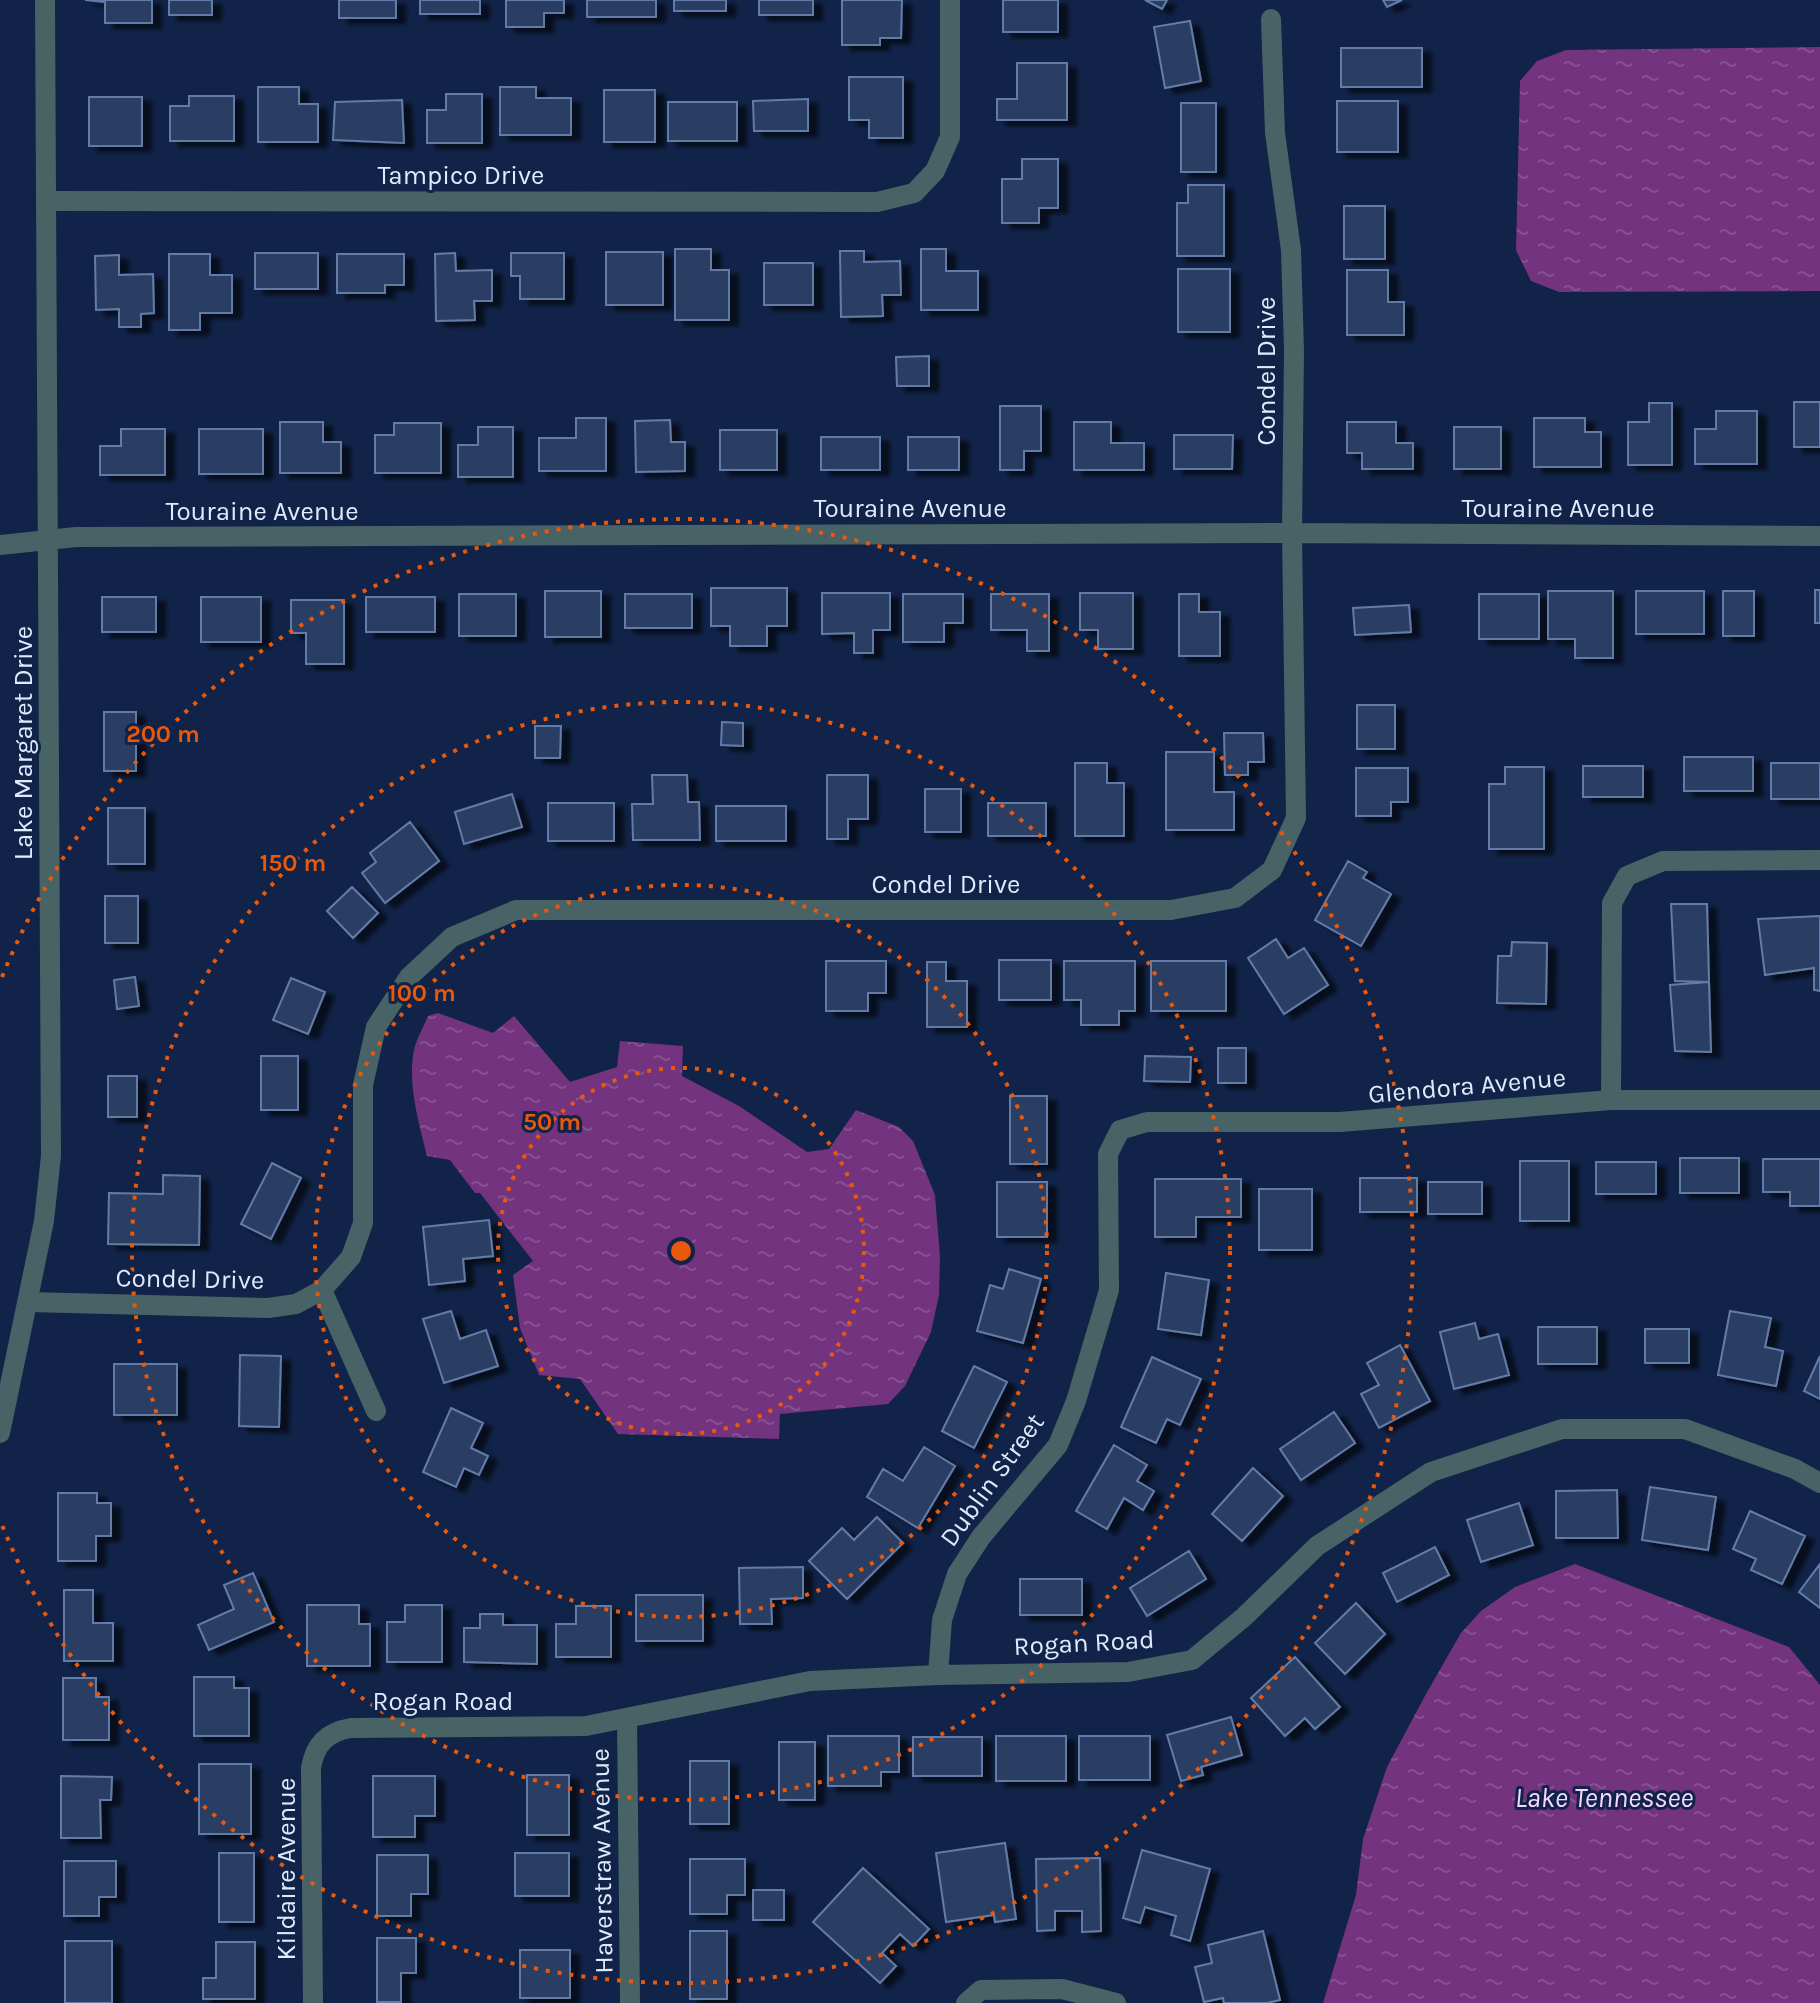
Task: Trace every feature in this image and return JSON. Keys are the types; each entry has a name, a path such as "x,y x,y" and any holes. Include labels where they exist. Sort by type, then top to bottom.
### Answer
{"street":[{"name":"Lake Margaret Drive","path":"0,1433 44,1221 51,1156 45,0"},
{"name":"Tampico Drive","path":"46,201 877,202 914,193 935,171 950,137 950,0"},
{"name":"Condel Drive","path":"29,1302 268,1308 296,1304 322,1290 351,1257 363,1223 363,1085 376,1027 409,977 452,937 516,910 1171,910 1235,898 1272,870 1296,818 1291,250 1275,133 1271,19"},
{"name":"Touraine Avenue","path":"0,545 76,537 1292,533 1820,536"},
{"path":"1611,1100 1612,903 1627,876 1663,861 1820,860"},
{"name":"Glendora Avenue","path":"1120,1130 1147,1122 1340,1122 1611,1100 1820,1100"},
{"name":"Dublin Street","path":"938,1675 942,1620 957,1574 981,1537 1058,1445 1076,1401 1109,1290 1108,1154 1120,1130"},
{"path":"322,1290 376,1411"},
{"name":"Rogan Road","path":"323,1739 336,1730 351,1728 586,1726 810,1681 1128,1672 1192,1660 1244,1617 1317,1546 1431,1472 1562,1429 1685,1429 1795,1469 1820,1483"},
{"name":"Haverstraw Avenue","path":"627,1719 630,2003"},
{"name":"Kildaire Avenue","path":"313,2003 311,1768 314,1751 323,1739"},
{"path":"966,2003 981,1990 1062,1989 1116,2003"}],"water":[{"path":"1820,47 1820,291 1559,292 1531,281 1516,250 1520,81 1537,61 1566,50"},
{"path":"438,1013 493,1033 514,1016 570,1082 617,1067 620,1041 683,1046 682,1076 739,1106 807,1152 829,1149 856,1110 899,1127 913,1141 935,1195 940,1257 939,1295 931,1332 905,1386 888,1404 780,1414 779,1439 618,1434 580,1379 539,1375 520,1328 513,1275 533,1261 450,1160 427,1156 415,1102 413,1059 416,1042 428,1016"},
{"name":"Lake Tennessee","path":"1575,1564 1789,1647 1820,1685 1820,2003 1323,2003 1356,1895 1363,1839 1387,1767 1461,1633 1481,1611 1515,1587"}],"building":[{"path":"85,0 152,0 152,23 105,23 105,2"},
{"path":"169,0 212,0 212,15 169,15"},
{"path":"339,0 396,0 396,18 339,18"},
{"path":"420,0 480,0 480,14 420,14"},
{"path":"506,0 564,0 564,13 544,13 544,27 506,27"},
{"path":"587,0 656,0 656,17 587,17"},
{"path":"674,0 726,0 726,11 674,11"},
{"path":"759,0 813,0 813,15 759,15"},
{"path":"842,0 902,0 901,38 880,38 880,45 842,45"},
{"path":"1003,0 1058,0 1058,32 1003,32"},
{"path":"1145,0 1167,0 1162,9"},
{"path":"1383,0 1402,0 1387,7"},
{"path":"1190,21 1201,81 1165,88 1154,27"},
{"path":"1341,48 1422,48 1422,87 1341,87"},
{"path":"1017,63 1067,63 1067,120 997,120 997,99 1017,99"},
{"path":"849,77 903,77 903,138 869,138 869,120 849,120"},
{"path":"258,87 299,87 299,104 318,104 318,142 258,142"},
{"path":"500,87 536,87 536,98 571,98 571,135 500,135"},
{"path":"604,90 655,90 655,142 604,142"},
{"path":"446,94 482,94 482,143 427,143 427,110 446,110"},
{"path":"189,96 234,96 234,141 170,141 170,106 189,106"},
{"path":"89,97 142,97 142,146 89,146"},
{"path":"808,99 808,131 754,131 753,101"},
{"path":"402,100 404,143 333,140 335,102"},
{"path":"1337,101 1398,101 1398,152 1337,152"},
{"path":"668,102 737,102 737,141 668,141"},
{"path":"1181,103 1216,103 1216,172 1181,172"},
{"path":"1022,159 1058,159 1058,208 1039,208 1039,223 1002,223 1002,179 1022,179"},
{"path":"1188,185 1224,185 1224,256 1177,256 1177,203 1188,203"},
{"path":"1344,206 1385,206 1385,259 1344,259"},
{"path":"675,249 711,249 711,270 729,270 729,320 675,320"},
{"path":"921,249 946,249 946,271 978,271 978,310 921,310"},
{"path":"840,251 864,251 864,262 900,261 901,295 882,295 883,316 841,317"},
{"path":"606,252 663,252 663,305 606,305"},
{"path":"255,253 318,253 318,289 255,289"},
{"path":"455,253 456,271 492,270 492,301 474,301 475,320 436,321 435,254"},
{"path":"511,253 564,253 564,299 520,299 520,276 511,276"},
{"path":"169,254 210,254 210,275 232,275 232,313 200,313 200,330 169,330"},
{"path":"337,254 404,254 404,285 385,285 385,293 337,293"},
{"path":"119,255 119,275 153,274 154,313 141,314 141,327 119,327 119,309 96,310 95,256"},
{"path":"764,263 813,263 813,305 764,305"},
{"path":"1178,269 1230,269 1230,332 1178,332"},
{"path":"1347,270 1388,270 1388,302 1404,302 1404,335 1347,335"},
{"path":"929,356 929,386 897,386 896,357"},
{"path":"1794,402 1820,402 1820,447 1794,447"},
{"path":"1649,403 1672,403 1672,465 1628,465 1628,422 1649,422"},
{"path":"1000,406 1041,406 1041,451 1024,451 1024,470 1000,470"},
{"path":"1716,411 1757,411 1757,464 1695,464 1695,429 1716,429"},
{"path":"576,418 606,418 606,471 539,471 539,438 576,438"},
{"path":"1534,418 1585,418 1585,432 1601,432 1601,467 1534,467"},
{"path":"670,420 671,442 685,442 685,471 636,472 635,421"},
{"path":"280,422 323,422 323,442 341,442 341,473 280,473"},
{"path":"1074,422 1111,422 1111,443 1144,443 1144,470 1074,470"},
{"path":"1347,422 1396,422 1396,443 1413,443 1413,469 1362,469 1362,453 1347,453"},
{"path":"394,423 441,423 441,473 375,473 375,435 394,435"},
{"path":"478,427 513,427 513,477 458,477 458,445 478,445"},
{"path":"1454,427 1501,427 1501,469 1454,469"},
{"path":"121,429 165,429 165,475 100,475 100,446 121,446"},
{"path":"199,429 263,429 263,474 199,474"},
{"path":"720,430 777,430 777,470 720,470"},
{"path":"1174,435 1233,435 1232,469 1174,469"},
{"path":"821,437 880,437 880,470 821,470"},
{"path":"908,437 959,437 959,470 908,470"},
{"path":"711,588 787,588 787,626 767,626 767,646 730,646 730,626 711,626"},
{"path":"1815,590 1820,590 1820,623 1815,623"},
{"path":"545,591 601,591 601,637 545,637"},
{"path":"1548,591 1613,591 1613,658 1575,658 1575,639 1548,639"},
{"path":"1636,591 1704,591 1704,634 1636,634"},
{"path":"1723,591 1754,591 1754,636 1723,636"},
{"path":"822,593 890,593 890,630 873,630 873,653 854,653 854,633 822,634"},
{"path":"1080,593 1133,593 1133,649 1098,649 1098,630 1080,630"},
{"path":"459,594 516,594 516,636 459,636"},
{"path":"625,594 692,594 692,628 625,628"},
{"path":"903,594 963,594 963,623 944,623 944,642 903,642"},
{"path":"991,594 1049,594 1049,651 1027,651 1027,630 991,630"},
{"path":"1179,594 1199,594 1199,612 1220,612 1220,656 1179,656"},
{"path":"1479,594 1539,594 1539,639 1479,639"},
{"path":"102,597 156,597 156,632 102,632"},
{"path":"201,597 261,597 261,642 201,642"},
{"path":"366,597 435,597 435,632 366,632"},
{"path":"291,600 344,600 344,664 306,664 306,633 291,633"},
{"path":"1409,605 1411,632 1355,635 1353,608"},
{"path":"1357,705 1395,705 1395,749 1357,749"},
{"path":"104,712 136,712 136,771 104,771"},
{"path":"722,722 743,723 743,746 721,745"},
{"path":"535,726 561,726 560,758 535,758"},
{"path":"1224,733 1263,733 1264,762 1248,762 1248,775 1225,775"},
{"path":"1166,752 1214,752 1214,792 1234,792 1234,830 1166,830"},
{"path":"1684,757 1753,757 1753,791 1684,791"},
{"path":"1075,763 1107,763 1107,783 1124,783 1124,836 1075,836"},
{"path":"1771,763 1820,763 1820,799 1771,799"},
{"path":"1583,766 1643,766 1643,797 1583,797"},
{"path":"1505,767 1544,767 1544,849 1489,849 1489,784 1505,784"},
{"path":"1356,768 1408,768 1408,802 1391,802 1391,816 1356,816"},
{"path":"652,775 687,775 688,802 699,802 700,840 633,840 632,804 653,804"},
{"path":"827,775 868,775 868,819 848,819 848,839 827,839"},
{"path":"925,789 961,789 961,832 925,832"},
{"path":"512,794 522,827 464,844 455,812"},
{"path":"548,803 614,803 614,841 548,841"},
{"path":"988,803 1046,803 1046,836 988,836"},
{"path":"716,806 786,806 786,841 716,841"},
{"path":"108,808 145,808 145,864 108,864"},
{"path":"410,822 439,861 385,903 362,873 376,862 370,853"},
{"path":"1348,861 1367,872 1363,878 1391,894 1361,946 1315,920"},
{"path":"352,887 378,913 353,938 327,911"},
{"path":"105,896 138,896 138,943 105,943"},
{"path":"1671,904 1707,904 1709,982 1675,981"},
{"path":"1820,916 1820,991 1814,990 1814,968 1765,975 1758,919"},
{"path":"1276,939 1288,958 1304,948 1328,985 1284,1014 1248,958"},
{"path":"1512,942 1547,943 1546,1004 1497,1003 1498,956 1511,956"},
{"path":"999,960 1051,960 1051,1000 999,1000"},
{"path":"826,961 886,961 886,993 868,993 868,1011 826,1011"},
{"path":"1064,961 1135,961 1135,1011 1119,1011 1119,1025 1081,1025 1081,1000 1064,1000"},
{"path":"1151,961 1226,961 1226,1011 1151,1011"},
{"path":"927,962 946,962 946,981 967,981 967,1027 927,1027"},
{"path":"135,977 139,1006 117,1009 114,980"},
{"path":"291,978 325,992 308,1034 273,1020"},
{"path":"1709,982 1711,1052 1675,1051 1670,985"},
{"path":"1218,1048 1246,1048 1246,1083 1218,1083"},
{"path":"261,1056 298,1056 298,1110 261,1110"},
{"path":"1145,1056 1191,1057 1190,1082 1144,1081"},
{"path":"108,1076 137,1076 137,1117 108,1117"},
{"path":"1010,1096 1047,1096 1047,1164 1010,1164"},
{"path":"1680,1158 1739,1158 1739,1193 1680,1193"},
{"path":"1763,1159 1820,1159 1820,1206 1790,1206 1790,1192 1763,1192"},
{"path":"1520,1161 1569,1161 1569,1221 1520,1221"},
{"path":"1596,1162 1656,1162 1656,1194 1596,1194"},
{"path":"272,1163 301,1178 271,1239 241,1224"},
{"path":"163,1175 200,1176 199,1245 108,1244 109,1193 163,1194"},
{"path":"1360,1178 1417,1178 1417,1212 1360,1212"},
{"path":"1155,1179 1241,1179 1241,1217 1196,1217 1196,1237 1155,1237"},
{"path":"997,1182 1047,1182 1047,1237 997,1237"},
{"path":"1428,1182 1482,1182 1482,1214 1428,1214"},
{"path":"1259,1189 1312,1189 1312,1250 1259,1250"},
{"path":"489,1220 493,1256 463,1259 465,1281 429,1285 423,1227"},
{"path":"1009,1269 1041,1279 1023,1343 977,1331 990,1285 1003,1289"},
{"path":"1166,1273 1209,1280 1201,1335 1158,1329"},
{"path":"451,1311 460,1339 486,1330 498,1366 444,1383 423,1319"},
{"path":"1730,1311 1771,1318 1765,1347 1783,1351 1776,1386 1718,1375"},
{"path":"1475,1323 1479,1339 1498,1334 1509,1375 1454,1389 1440,1332"},
{"path":"1538,1327 1597,1327 1597,1364 1538,1364"},
{"path":"1645,1329 1689,1329 1689,1363 1645,1363"},
{"path":"1400,1345 1430,1401 1379,1428 1361,1394 1379,1385 1367,1363"},
{"path":"240,1355 281,1356 279,1427 239,1426"},
{"path":"1820,1356 1820,1399 1804,1391"},
{"path":"1152,1357 1201,1379 1180,1425 1167,1419 1156,1443 1121,1427"},
{"path":"114,1364 177,1364 177,1415 114,1415"},
{"path":"974,1366 1007,1382 974,1448 942,1431"},
{"path":"451,1408 483,1423 471,1448 488,1456 479,1475 464,1468 456,1487 423,1472"},
{"path":"1334,1412 1355,1443 1301,1480 1280,1449"},
{"path":"1114,1445 1147,1465 1137,1481 1154,1491 1143,1510 1124,1498 1107,1529 1076,1511"},
{"path":"924,1447 955,1466 918,1528 867,1497 883,1469 903,1481"},
{"path":"1253,1468 1283,1496 1242,1541 1212,1514"},
{"path":"1650,1487 1716,1497 1708,1550 1642,1540"},
{"path":"1617,1490 1618,1538 1556,1538 1556,1491"},
{"path":"58,1493 97,1493 97,1503 111,1503 111,1536 96,1536 96,1561 58,1561"},
{"path":"1519,1503 1533,1545 1481,1562 1467,1520"},
{"path":"1750,1511 1805,1536 1782,1584 1751,1570 1756,1559 1733,1549"},
{"path":"877,1517 903,1543 847,1599 809,1561 842,1528 854,1540"},
{"path":"1435,1547 1449,1575 1397,1602 1383,1573"},
{"path":"1189,1551 1206,1579 1147,1616 1130,1588"},
{"path":"1820,1564 1820,1608 1799,1592"},
{"path":"803,1567 803,1598 771,1599 772,1624 740,1624 739,1568"},
{"path":"253,1573 274,1622 209,1650 198,1625 234,1609 224,1585"},
{"path":"1020,1579 1082,1579 1082,1615 1020,1615"},
{"path":"64,1590 93,1590 93,1623 113,1623 113,1661 64,1661"},
{"path":"636,1595 703,1595 703,1641 636,1641"},
{"path":"1356,1603 1385,1634 1345,1674 1315,1643"},
{"path":"307,1605 359,1605 359,1624 370,1624 370,1666 307,1666"},
{"path":"405,1605 442,1605 442,1662 387,1662 387,1622 405,1622"},
{"path":"576,1606 611,1606 611,1657 556,1657 556,1624 576,1624"},
{"path":"480,1614 503,1614 503,1625 537,1625 537,1664 464,1662 464,1628 480,1628"},
{"path":"1295,1657 1340,1707 1315,1729 1305,1718 1285,1736 1251,1698"},
{"path":"194,1677 234,1677 234,1688 249,1688 249,1736 194,1736"},
{"path":"63,1678 96,1678 96,1697 109,1697 109,1740 63,1740"},
{"path":"1231,1717 1242,1755 1201,1767 1203,1775 1181,1781 1167,1735"},
{"path":"828,1736 899,1736 899,1772 881,1772 881,1786 828,1786"},
{"path":"996,1736 1066,1736 1066,1781 996,1781"},
{"path":"1079,1736 1150,1736 1150,1780 1079,1780"},
{"path":"913,1737 982,1737 982,1776 913,1776"},
{"path":"779,1742 815,1742 815,1800 779,1800"},
{"path":"690,1761 729,1761 729,1824 690,1824"},
{"path":"199,1764 251,1764 251,1834 199,1834"},
{"path":"527,1775 569,1775 569,1835 527,1835"},
{"path":"61,1776 112,1777 111,1800 100,1800 101,1838 61,1838"},
{"path":"373,1776 435,1776 435,1816 415,1816 415,1837 373,1837"},
{"path":"1005,1843 1016,1919 995,1922 994,1915 946,1922 936,1853"},
{"path":"1142,1850 1210,1869 1190,1941 1171,1935 1176,1916 1145,1907 1140,1923 1123,1918"},
{"path":"219,1853 254,1853 254,1922 219,1922"},
{"path":"515,1853 569,1853 569,1896 515,1896"},
{"path":"377,1855 428,1855 428,1894 411,1894 411,1916 377,1916"},
{"path":"1100,1858 1101,1931 1082,1932 1082,1911 1055,1911 1055,1930 1037,1931 1036,1859"},
{"path":"690,1859 745,1859 745,1895 727,1895 727,1914 690,1914"},
{"path":"64,1861 116,1861 116,1897 99,1897 99,1916 64,1916"},
{"path":"863,1868 929,1929 913,1946 900,1934 882,1953 896,1966 880,1983 813,1922"},
{"path":"753,1890 784,1890 784,1920 753,1920"},
{"path":"690,1931 727,1931 727,1999 690,1999"},
{"path":"1263,1931 1280,2000 1224,2003 1223,1998 1204,2002 1195,1967 1212,1963 1208,1945"},
{"path":"377,1938 416,1938 416,1973 401,1973 401,2002 377,2002"},
{"path":"65,1941 112,1941 112,2003 65,2003"},
{"path":"216,1942 255,1942 255,1999 203,1999 203,1978 216,1978"},
{"path":"520,1950 570,1950 570,1998 520,1998"}]}
